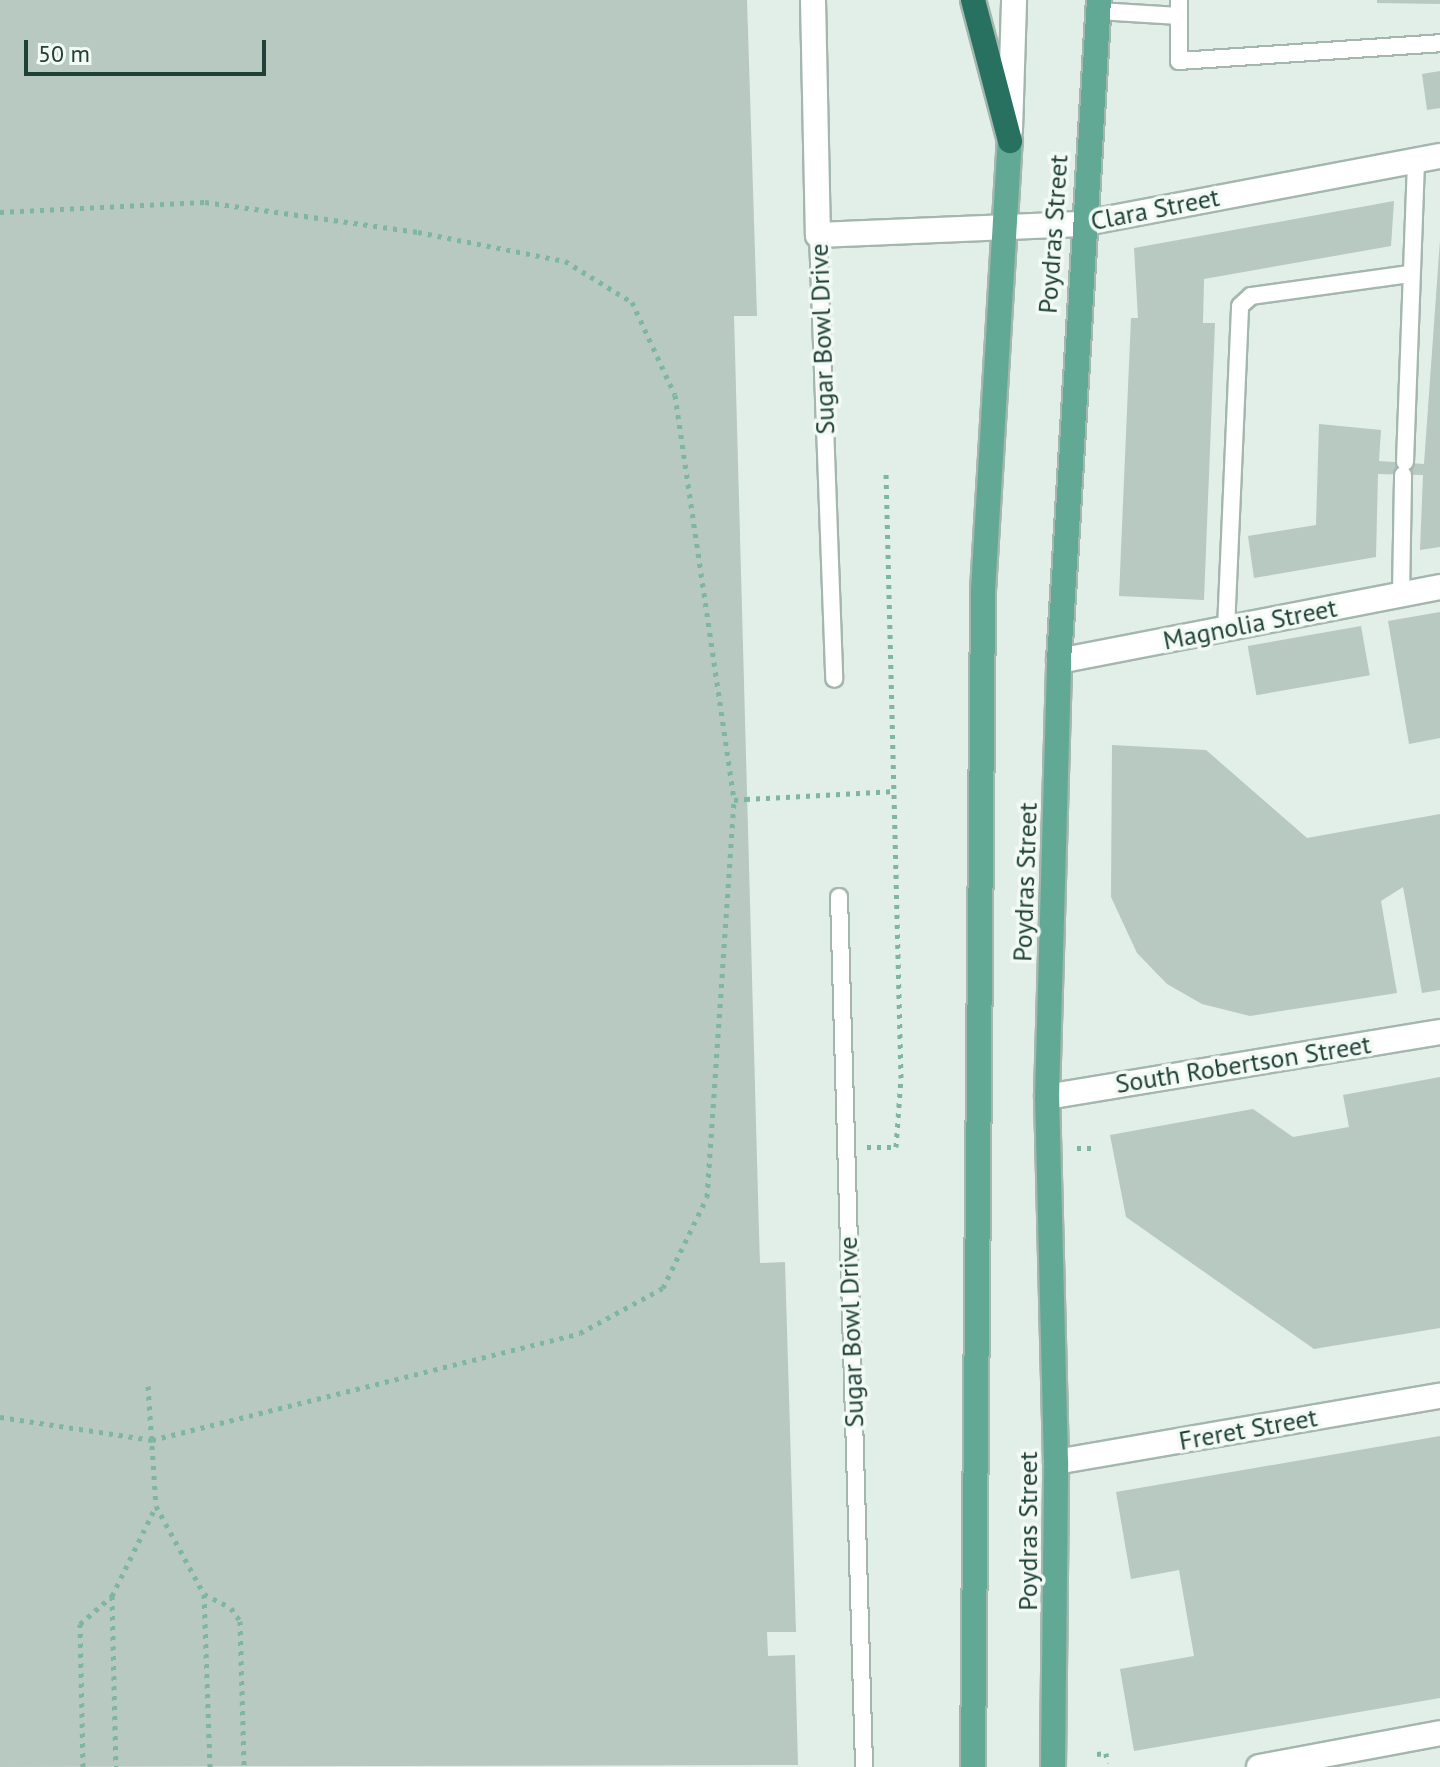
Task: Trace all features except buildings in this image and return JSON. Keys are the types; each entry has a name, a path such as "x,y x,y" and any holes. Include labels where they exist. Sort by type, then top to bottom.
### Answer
{"highway":[{"path":"973,0 1010,141"}],"main road":[{"name":"Poydras Street","path":"1053,1767 1056,1462 1047,1097 1059,661 1080,224 1099,6"},
{"name":"Poydras Street","path":"973,1767 983,591 1010,141"}],"street":[{"name":"Sugar Bowl Drive","path":"813,0 818,235"},
{"name":"Poydras Street","path":"1010,141 1014,0"},
{"name":"Clara Street","path":"818,235 1080,224 1428,158"},
{"name":"Magnolia Street","path":"1059,661 1440,587"},
{"name":"South Robertson Street","path":"1047,1097 1440,1032"},
{"name":"Freret Street","path":"1056,1462 1440,1396"},
{"path":"1259,1767 1439,1736"}],"lane":[{"path":"1099,6 1179,8 1179,61 1440,43"},
{"path":"1401,594 1410,274 1428,158"},
{"name":"Sugar Bowl Drive","path":"818,235 834,679"},
{"path":"1226,629 1240,306 1251,296 1410,274"},
{"name":"Sugar Bowl Drive","path":"839,897 864,1767"}],"path":[{"path":"0,212 205,202 403,229 565,261 632,302 675,395 734,800 707,1197 663,1288 580,1333 152,1440 0,1417"},
{"path":"846,1146 896,1147 901,1078 886,473"},
{"path":"734,800 896,791"},
{"path":"1077,1148 1091,1148"},
{"path":"148,1386 156,1506 204,1594 210,1767"},
{"path":"83,1767 80,1624 112,1596 156,1506"},
{"path":"204,1594 231,1608 240,1621 244,1767"},
{"path":"112,1596 116,1767"},
{"path":"1097,1754 1106,1753 1107,1763"}]}
